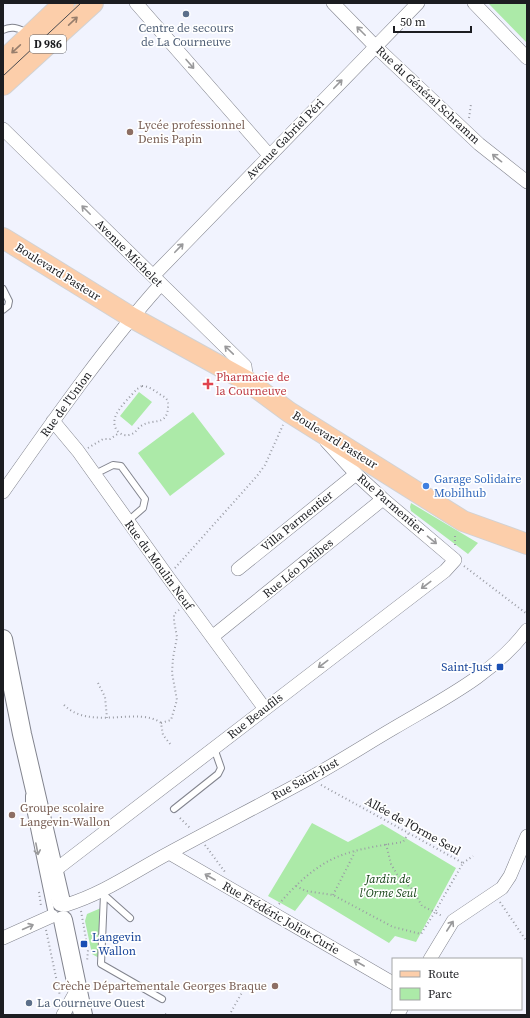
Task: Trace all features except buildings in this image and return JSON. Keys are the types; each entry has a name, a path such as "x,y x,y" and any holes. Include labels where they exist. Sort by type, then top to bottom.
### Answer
{"main road":[{"name":"D 986","path":"3,62 64,3"},
{"name":"D 986","path":"3,85 93,3"},
{"name":"Boulevard Pasteur","path":"3,239 80,284 131,317 247,382 289,412 459,518 527,544"},
{"path":"3,639 22,734 54,871 56,912 77,976 84,1015"}],"street":[{"path":"136,3 269,155"},
{"name":"Rue du Général Schramm","path":"333,3 375,46 479,144 527,182"},
{"name":"Avenue Gabriel Péri","path":"131,317 157,280 269,155 418,3"},
{"path":"474,3 527,58"},
{"name":"Avenue Michelet","path":"3,129 245,366 247,382"},
{"name":"Rue de l'Union","path":"3,492 53,421 131,317"},
{"name":"Rue du Moulin Neuf","path":"53,421 95,474 168,577 265,709"},
{"name":"Rue Parmentier","path":"313,427 356,474 452,557"},
{"name":"Villa Parmentier","path":"238,569 356,474"},
{"name":"Rue Léo Delibes","path":"212,637 384,499"},
{"name":"Rue Beaufils","path":"54,871 445,571 452,557"},
{"name":"Rue Saint-Just","path":"3,938 80,901 102,893 169,853 309,778 486,672 527,630"},
{"path":"431,958 452,921 502,888 510,876 527,836"},
{"name":"Rue Frédéric Joliot-Curie","path":"169,853 392,982"},
{"path":"64,1012 77,976"}],"lane":[{"path":"3,30 8,27 15,27 32,35"},
{"path":"3,289 9,301 8,306 3,310"},
{"path":"95,474 114,465 121,466 145,499 143,508 128,521"},
{"path":"174,809 218,774 220,768 214,748"},
{"path":"31,769 29,804 46,890 56,912"},
{"path":"102,893 130,918"},
{"path":"102,893 101,964 162,999"}],"path":[{"path":"468,117 471,104"},
{"path":"147,386 166,398 168,408 165,418 158,422 141,426 136,432 130,435 122,435 119,433 117,432 115,426 115,418 119,411 138,389 147,386"},
{"path":"168,577 265,466 289,412"},
{"path":"78,451 93,446 103,439 110,439 119,433"},
{"path":"459,518 455,524 455,545 452,557 527,614"},
{"path":"64,705 72,711 82,715 107,718 145,717 152,718 161,723 172,720 177,700 172,673 177,637 174,614 188,604"},
{"path":"98,683 105,698 107,718"},
{"path":"161,723 163,735 171,745"},
{"name":"Allée de l'Orme Seul","path":"309,778 463,863 421,934 393,927 333,895"},
{"path":"272,913 303,879 317,868 342,855 386,844 403,842 408,834"},
{"path":"199,838 227,874"},
{"path":"386,844 392,864 398,876 413,890 422,906 452,921"},
{"path":"296,886 306,891 333,895 355,852"},
{"path":"463,863 474,856"},
{"path":"46,890 38,892 56,912 62,1003 64,1012"},
{"path":"494,893 527,942"},
{"path":"232,1012 244,989"}],"green space":[{"path":"488,3 527,3 527,43"},
{"path":"139,392 152,402 132,426 120,416"},
{"path":"193,412 225,454 170,496 138,453"},
{"path":"411,503 478,543 468,554 411,511"},
{"name":"Jardin de l'Orme Seul","path":"312,823 348,842 382,824 456,868 416,942 395,936 389,943 308,894 295,911 268,896"},
{"path":"101,908 99,958 92,954 85,921 87,914"}],"tram line":[{"path":"3,76 81,3"}],"place":[{"name":"Centre de secours de La Courneuve","path":"186,14"},
{"name":"Lycée professionnel Denis Papin","path":"130,132"},
{"name":"Pharmacie de la Courneuve","path":"208,384"},
{"name":"Garage Solidaire Mobilhub","path":"426,486"},
{"name":"Saint-Just","path":"500,667"},
{"name":"Groupe scolaire Langevin-Wallon","path":"12,815"},
{"name":"Langevin - Wallon","path":"84,944"},
{"name":"Crèche Départementale Georges Braque","path":"275,986"},
{"name":"La Courneuve Ouest","path":"29,1003"}]}
